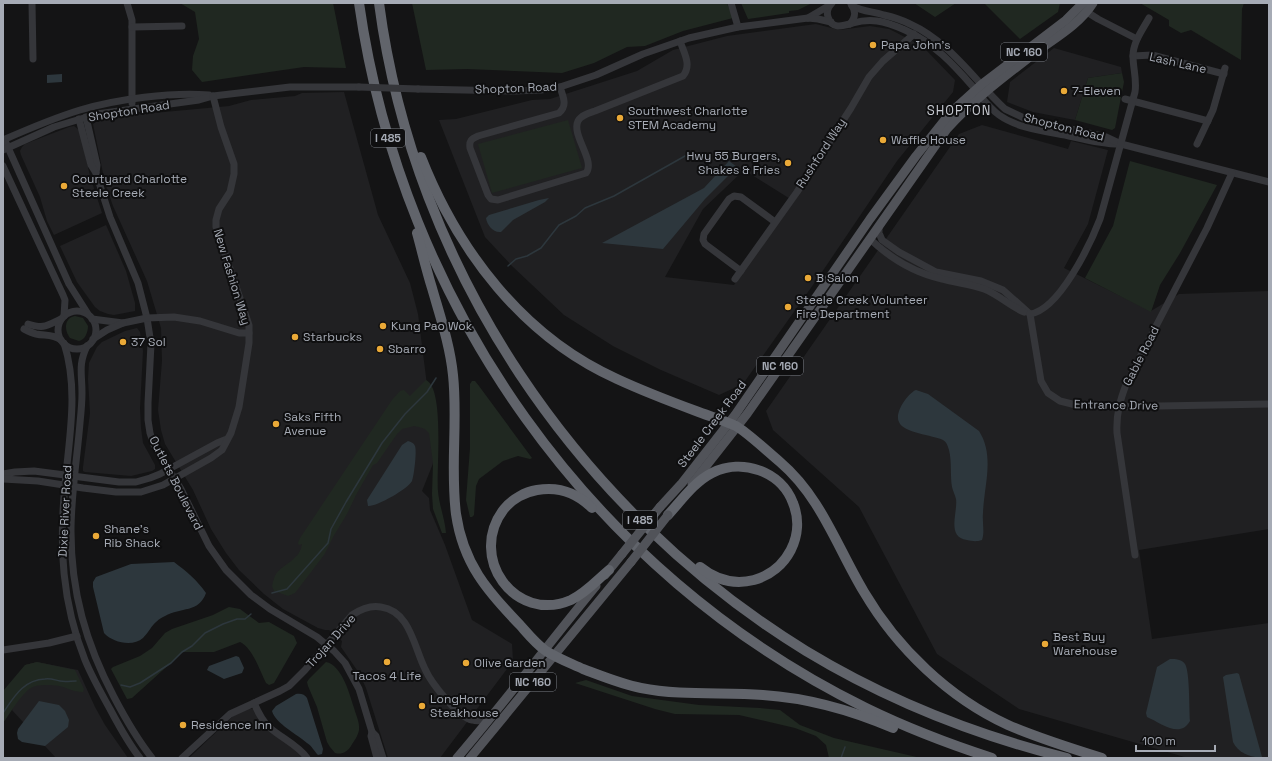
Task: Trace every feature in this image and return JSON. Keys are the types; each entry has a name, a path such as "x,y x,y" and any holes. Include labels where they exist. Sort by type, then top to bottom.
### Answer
{"highway":[{"name":"I 485","path":"360,3 368,54 385,126 402,180 419,225 449,292 492,369 529,422 564,467 621,532 681,587 707,608 769,652 807,676 858,704 939,739 991,758"},
{"name":"I 485","path":"379,3 384,42 401,112 420,173 440,228 473,296 509,358 534,396 579,455 624,505 684,562 723,594 767,626 807,652 882,692 923,711 969,729 1012,743 1067,758"},
{"path":"384,42 419,151 439,198 469,250 508,300 540,329 565,348 597,368 636,387 733,425 791,472 806,489 820,510 876,612 904,647 934,676 963,699 1008,724 1062,745 1102,758"},
{"path":"402,180 442,320 451,358 455,410 455,501 461,534 469,559 484,585 496,600 544,650 554,656 606,678 633,686 678,692 763,694 793,697 860,714 896,729 991,758"},
{"path":"624,505 706,572 717,578 732,582 746,582 760,578 778,567 787,557 796,537 796,518 793,503 782,486 766,473 744,467 728,467 711,473 696,485 668,515"},
{"path":"609,570 586,591 571,600 563,603 545,604 529,601 521,598 508,588 498,574 494,566 490,550 493,530 500,514 518,497 535,490 551,489 565,491 580,498 621,532"}],"main road":[{"name":"Steele Creek Road","path":"457,758 495,713 660,507 733,425 762,376 859,234 928,139 951,112 981,90 1066,20 1093,3"},
{"name":"Steele Creek Road","path":"470,758 668,515 823,305 939,140 981,90"},
{"path":"870,239 868,234 870,229 905,171"},
{"path":"823,305 847,262 861,241 862,237 859,234"}],"street":[{"path":"32,3 33,59"},
{"path":"83,118 103,108 129,104 133,100 132,27 127,3"},
{"path":"731,3 738,27"},
{"path":"831,4 827,13 831,22 836,26 841,27 850,24 855,15 851,4"},
{"name":"Shopton Road","path":"808,18 831,4"},
{"name":"Shopton Road","path":"851,4 863,11 894,18 919,28 948,49 999,115 1020,125 1105,144 1121,144 1269,182"},
{"path":"1085,7 1098,19 1137,40"},
{"name":"Shopton Road","path":"6,149 54,127 113,111 199,100 213,96 290,87 359,87 514,91 541,90 560,87 596,76 643,54 680,41 738,27 808,18 831,22"},
{"path":"870,239 910,268 919,272 941,279 984,288 1003,298 1019,310 1030,314 1035,314 1045,308 1061,290 1094,236 1121,144 1129,100 1136,85 1133,56 1137,40 1149,18"},
{"name":"Shopton Road","path":"850,24 864,20 876,20 894,25 914,34 934,47 981,90"},
{"path":"132,27 182,26"},
{"name":"Rushford Way","path":"735,279 797,192 851,108 868,77 899,45 914,34"},
{"path":"560,87 564,107 559,113 478,136 471,140 469,144 470,148 488,195 491,199 498,200 586,173 589,166 578,134 578,121 582,117 594,111 683,76 688,65 680,41"},
{"name":"Lash Lane","path":"1133,56 1152,55 1224,71 1214,107 1208,121"},
{"name":"Shopton Road","path":"4,138 79,110 104,104 181,94 213,96"},
{"name":"New Fashion Way","path":"3,479 26,480 116,492 141,492 157,488 216,455 222,450 233,426 239,407 249,343 249,324 216,227 219,209 230,192 234,174 234,164 221,128 213,96"},
{"path":"1129,100 1208,121 1197,144"},
{"name":"Outlets Boulevard","path":"83,118 97,165 96,172 110,217 138,283 147,318 151,344 148,420 154,445 174,478 209,546 235,580 266,606 327,644 345,663 361,695 372,732 371,736 377,758"},
{"path":"4,138 6,149 69,284 96,329 94,339"},
{"path":"3,166 65,300 63,318 58,330 63,341"},
{"name":"Gable Road","path":"1135,555 1117,433 1118,407 1127,382 1207,228 1232,173"},
{"path":"741,271 705,244 703,240 704,234 729,199 734,196 741,197 775,222"},
{"path":"879,226 878,233 882,240 899,252 936,272 981,281 1003,290 1030,314"},
{"path":"123,323 90,317 78,311 73,311 63,318 39,328 26,326 34,334 48,334 57,337 73,348 87,346 107,330 123,323 147,318 187,318 232,331 249,333"},
{"name":"Entrance Drive","path":"1030,314 1038,373 1044,388 1048,393 1067,404 1118,407 1269,404"},
{"name":"Dixie River Road","path":"63,341 73,385 62,530 62,560 66,593 76,636 92,676 122,731 140,758"},
{"name":"Dixie River Road","path":"87,346 81,362 82,401 73,487 71,533 74,570 80,612 90,644 103,676 123,714 152,758"},
{"path":"3,474 34,471 131,483 150,478 227,439"},
{"name":"Trojan Drive","path":"182,758 230,714 289,686 298,678 350,617 365,608 374,606 387,608 397,614 405,622 429,676 445,698 459,712 470,720 482,720 495,713"},
{"path":"3,650 49,643 76,636"},
{"path":"254,703 262,719 270,728 301,751 307,758"},
{"name":"Outlets Boulevard","path":"372,732 376,736 382,758"}],"shaded area":[{"path":"180,3 333,3 346,68 304,67 202,82 192,70 193,56 199,39 195,12"},
{"path":"412,3 727,3 733,18 683,31 645,46 627,47 594,63 562,73 467,69 426,70"},
{"path":"741,3 812,3 798,10 789,11 789,13 748,19"},
{"path":"914,3 956,3 935,17"},
{"path":"984,3 1060,3 1058,12 1020,39"},
{"path":"1140,3 1244,3 1242,9 1241,60 1191,30 1181,33 1169,26 1169,20"},
{"path":"816,24 839,30 870,26 889,29 918,44 927,51 955,80 953,92 897,161 820,275 743,384 719,395 661,370 613,346 564,315 512,266 485,237 439,120 456,119 532,100 550,99 637,71 673,50 727,36","holes":["744,170 792,200 734,285 665,277 703,209"]},
{"path":"1054,48 1121,67 1122,73 1088,78 1075,120 1033,112 1007,102 1010,82"},
{"path":"1122,73 1124,82 1115,128 1112,130 1075,120 1088,78"},
{"path":"62,74 62,82 47,83 47,75"},
{"path":"344,92 378,215 410,283 418,314 436,456 422,491 429,498 430,510 445,545 472,620 512,644 513,661 440,758 388,758 366,688 359,673 341,647 342,641 329,630 318,628 283,609 264,594 239,570 211,529 193,490 165,444 158,410 162,361 161,328 147,281 113,206 105,183 93,124 97,121 132,115 229,106 251,100 295,96 302,93"},
{"path":"568,120 582,168 492,193 478,144"},
{"path":"982,125 1068,149 1071,141 1108,150 1088,224 1064,268 1151,311 1179,294 1269,291 1269,529 1139,550 1152,639 1269,623 1269,758 1188,758 1019,709 937,654 859,507 773,430 766,411 959,134"},
{"path":"74,126 79,130 90,176 102,213 54,235 47,221 40,197 20,151 25,144"},
{"path":"729,161 737,167 705,199 663,249 602,243 704,188"},
{"path":"1130,161 1217,185 1180,253 1160,285 1151,312 1085,278 1113,226"},
{"path":"549,198 545,202 513,220 501,232 493,230 489,226 486,218 489,215"},
{"path":"106,225 126,271 135,303 135,311 114,315 100,311 95,307 77,282 60,246"},
{"path":"75,316 83,318 88,326 86,335 79,341 70,338 66,328 69,319"},
{"path":"137,328 140,332 143,351 140,408 141,428 143,443 155,465 155,469 131,476 85,472 83,471 83,467 90,413 88,379 89,363 97,347 102,342 125,331"},
{"path":"426,380 432,386 436,398 438,414 438,491 446,533 442,533 433,509 433,463 429,433 425,429 414,426 402,429 377,463 373,465 324,555 295,593 288,596 274,591 272,586 276,574 298,554 302,544 299,545 298,543 300,538 392,400 400,391 404,390 410,396"},
{"path":"472,381 475,381 479,386 532,458 530,459 518,456 503,461 479,479 476,486 474,515 470,517 466,500 470,448 470,384"},
{"path":"916,390 928,394 979,431 984,441 988,461 982,540 972,541 961,538 955,529 956,499 952,487 950,455 946,443 938,438 906,429 899,422 898,414 900,409 909,395"},
{"path":"408,441 414,444 416,449 412,481 392,497 378,504 368,506 367,500 402,445"},
{"path":"174,562 191,576 206,593 199,604 189,609 171,613 160,619 139,641 123,643 112,639 104,633 93,587 93,582 96,577 131,564"},
{"path":"229,607 240,609 259,623 269,622 294,636 297,643 274,683 269,685 266,683 252,654 240,642 214,652 183,652 132,698 127,699 111,669 113,667 140,656 152,648 165,633 172,629 213,615"},
{"path":"236,656 239,657 244,668 242,673 224,679 207,670 209,666"},
{"path":"1170,659 1182,661 1187,668 1190,721 1181,729 1164,726 1147,717 1146,713 1157,667"},
{"path":"37,662 78,670 105,725 128,758 56,758 12,710 25,665"},
{"path":"37,662 75,670 84,689 83,692 45,685 31,688 23,695 3,723 3,691 25,665"},
{"path":"326,662 332,664 341,674 359,725 358,734 351,746 348,750 338,754 335,753 327,742 317,707 307,682"},
{"path":"1237,673 1239,674 1262,757 1254,757 1241,752 1233,742 1223,677"},
{"path":"586,680 632,696 699,705 780,710 800,725 834,738 921,758 829,758 826,745 816,736 795,728 739,715 675,714 575,683"},
{"path":"296,694 302,694 307,698 323,749 322,754 318,755 309,744 277,720 272,711 276,706"},
{"path":"39,701 59,705 65,711 69,720 68,727 45,746 22,742 18,739 17,733 18,729"},
{"path":"247,708 253,709 259,721 266,729 291,746 304,758 189,758 233,716"}],"waterway":[{"path":"508,266 516,259 527,256 541,248 559,225 576,216 585,208 614,196 685,156"},
{"path":"272,593 287,589 328,543 331,529 382,443 405,414 427,392 436,378"},
{"path":"121,685 130,687 140,683 171,663 205,633 237,619 245,619 251,614"},
{"path":"3,713 20,690 31,682 47,679 76,681"},
{"path":"841,758 845,747"}],"place":[{"name":"Papa John's","path":"873,45"},
{"name":"7-Eleven","path":"1064,91"},
{"name":"Southwest Charlotte STEM Academy","path":"620,118"},
{"name":"Waffle House","path":"883,140"},
{"name":"Hwy 55 Burgers, Shakes & Fries","path":"788,163"},
{"name":"Courtyard Charlotte Steele Creek","path":"64,186"},
{"name":"B Salon","path":"808,278"},
{"name":"Steele Creek Volunteer Fire Department","path":"788,307"},
{"name":"Kung Pao Wok","path":"383,326"},
{"name":"Starbucks","path":"295,337"},
{"name":"37 Sol","path":"123,342"},
{"name":"Sbarro","path":"380,349"},
{"name":"Saks Fifth Avenue","path":"276,424"},
{"name":"Shane's Rib Shack","path":"96,536"},
{"name":"Best Buy Warehouse","path":"1045,644"},
{"name":"Tacos 4 Life","path":"387,662"},
{"name":"Olive Garden","path":"466,663"},
{"name":"LongHorn Steakhouse","path":"422,706"},
{"name":"Residence Inn","path":"183,725"}],"district":[{"name":"SHOPTON","path":"959,110"}]}
